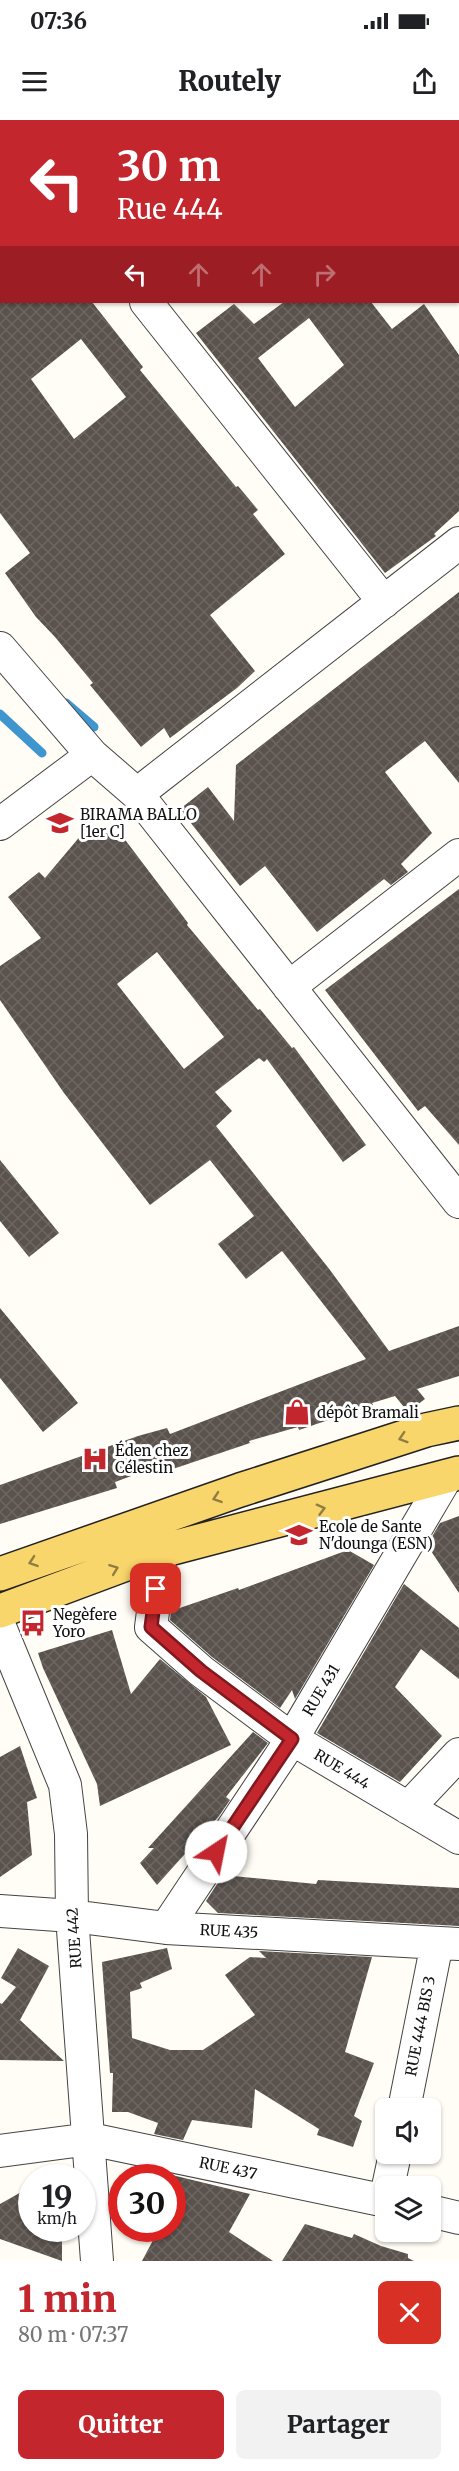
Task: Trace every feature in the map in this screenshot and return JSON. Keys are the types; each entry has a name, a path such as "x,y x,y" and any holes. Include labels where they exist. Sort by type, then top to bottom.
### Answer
{"main road":[{"path":"0,1574 240,1490 426,1430 459,1423"},
{"path":"0,1611 161,1551 453,1474"}],"street":[{"path":"147,303 384,602"},
{"path":"137,794 459,543"},
{"path":"0,648 92,755 137,794 457,1196"},
{"path":"0,824 92,755"},
{"path":"289,987 459,855"},
{"name":"RUE 431","path":"166,1928 292,1739 453,1474"},
{"name":"RUE 444","path":"161,1551 151,1627 201,1671 292,1739 459,1838"},
{"name":"RUE 442","path":"0,1627 65,1785 71,1834 72,1916 90,2139 91,2254"},
{"path":"408,1808 459,1754"},
{"name":"RUE 435","path":"0,1911 72,1916 166,1928 448,1943"},
{"name":"RUE 444 BIS 3","path":"407,2098 448,1943"},
{"name":"RUE 437","path":"0,2151 90,2139 375,2199"},
{"path":"441,2214 459,2218"}],"building":[{"path":"0,303 93,303 143,367 140,370 236,487 238,486 258,510 253,514 285,554 210,615 255,671 237,688 170,738 164,728 141,747 90,685 93,683 36,617 5,573 30,553 0,513","holes":["81,339 126,397 74,439 31,379"]},
{"path":"283,303 372,303 392,329 424,304 459,355 459,511 434,534 436,536 385,573 196,333 234,304 254,324","holes":["309,318 344,365 295,407 258,358"]},
{"path":"459,592 459,783 425,741 385,772 432,833 401,864 408,872 391,885 384,879 317,932 265,866 240,886 180,809 208,787 234,821 236,765"},
{"path":"120,833 188,923 187,925 258,1010 260,1009 292,1048 294,1047 366,1145 343,1162 267,1059 264,1062 259,1058 215,1092 232,1111 216,1126 330,1270 389,1351 459,1326 459,1376 417,1389 425,1399 408,1412 395,1396 372,1403 373,1405 351,1414 299,1430 298,1427 249,1441 250,1443 164,1472 161,1465 115,1482 117,1488 0,1524 0,1485 138,1436 167,1428 170,1434 366,1359 282,1251 246,1279 218,1244 254,1216 210,1160 150,1205 64,1093 0,1000 0,966 41,938 8,897 39,872 45,878 82,834","holes":["157,952 224,1037 184,1069 117,984"]},
{"path":"459,889 459,1145 425,1106 418,1111 325,990"},
{"path":"0,1160 59,1233 29,1257 0,1221"},
{"path":"0,1308 78,1403 43,1432 0,1378"},
{"path":"459,1516 459,1593 427,1545 440,1523"},
{"path":"348,1550 374,1565 295,1699 292,1690 280,1708 212,1657 170,1620 171,1611 238,1588 239,1590"},
{"path":"404,1584 459,1628 459,1679 421,1649 395,1687 442,1736 400,1782 317,1733"},
{"path":"112,1630 131,1694 160,1659 206,1697 231,1745 100,1806 97,1784 38,1653"},
{"path":"253,1732 268,1743 226,1797 230,1800 219,1816 157,1885 140,1863 154,1848 148,1848"},
{"path":"20,1746 37,1798 27,1802 32,1855 0,1877 0,1757"},
{"path":"223,1875 316,1884 318,1880 459,1888 459,1926 218,1913 206,1901"},
{"path":"18,1948 49,1966 20,2020 64,2061 0,2060 0,2003 2,2004 16,1987 1,1978"},
{"path":"167,1948 172,1969 140,1983 142,1988 130,1992 132,2038 170,2050 203,2050 255,2015 225,1975 250,1957 266,1958 259,1951 372,1957 345,2052 374,2063 354,2116 362,2121 353,2147 317,2135 319,2129 255,2089 252,2128 192,2120 183,2140 154,2134 158,2123 128,2112 112,2112 113,2073 110,2073 102,1962"},
{"path":"186,2178 250,2194 229,2232 273,2261 142,2261 152,2242 186,2242"},
{"path":"18,2194 18,2242 62,2242 62,2261 0,2239 0,2204"},
{"path":"305,2224 352,2238 354,2234 381,2246 408,2254 408,2258 414,2261 282,2261"}],"waterway":[{"path":"66,703 94,727"},
{"path":"0,714 42,753"}],"place":[{"name":"BIRAMA BALLO [1er C]","path":"60,823"},
{"name":"dépôt Bramali","path":"297,1412"},
{"name":"Éden chez Célestin","path":"95,1459"},
{"name":"Ecole de Sante N'dounga (ESN)","path":"299,1535"},
{"name":"Negèfere Yoro","path":"33,1623"}],"route":[{"path":"156,1589 151,1627 201,1671 292,1739 216,1852"}]}
